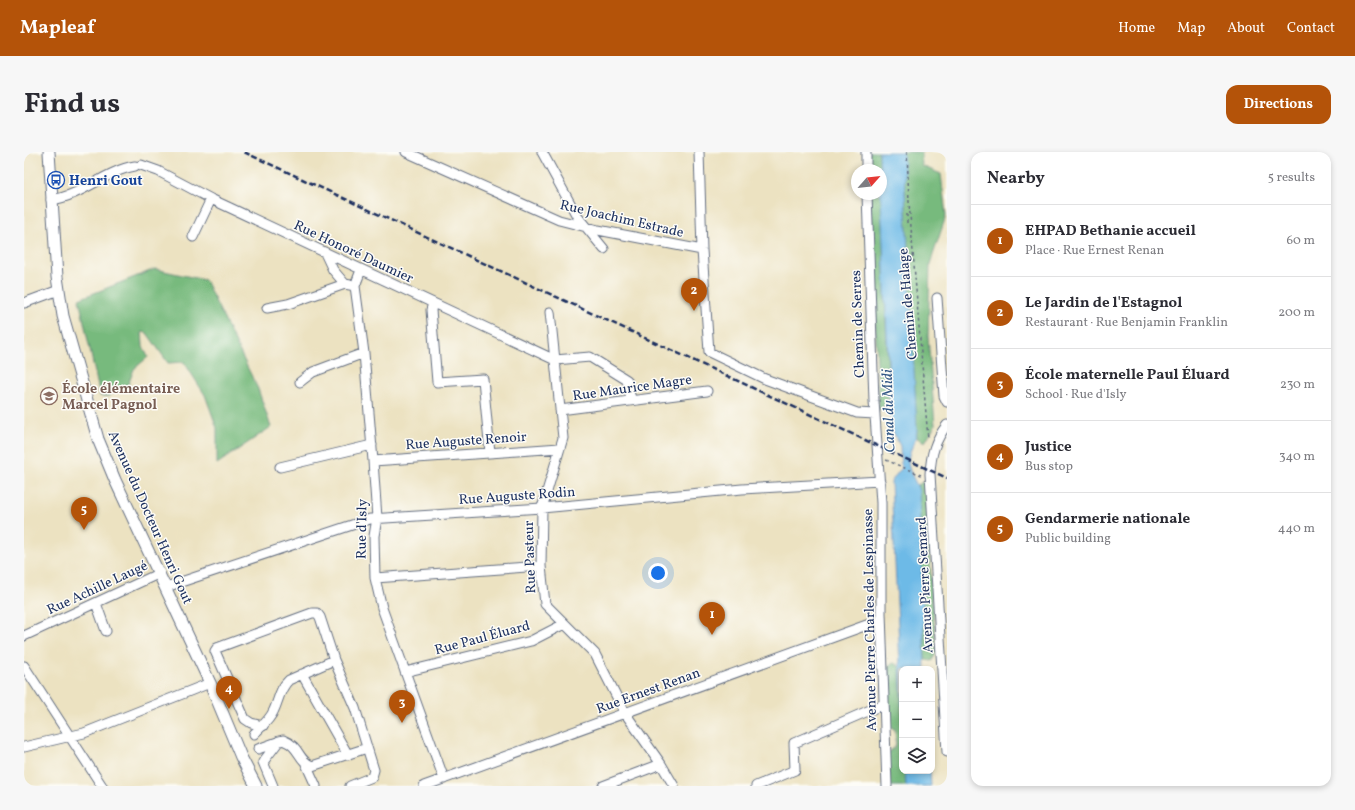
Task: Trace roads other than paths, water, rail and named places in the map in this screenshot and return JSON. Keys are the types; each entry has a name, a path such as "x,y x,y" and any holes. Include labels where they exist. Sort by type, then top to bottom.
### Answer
{"main road":[{"name":"Avenue du Docteur Henri Gout","path":"49,152 51,200 59,290 65,325 98,439 115,480 160,573 210,683 241,757 256,786"}],"street":[{"name":"Rue Joachim Estrade","path":"406,152 559,220 584,227 702,250"},
{"path":"542,152 584,227 604,249"},
{"path":"699,152 702,250 709,352 765,379 856,413 875,414"},
{"path":"866,152 866,164"},
{"name":"Rue Honoré Daumier","path":"51,200 72,195 121,169 138,166 158,171 211,199 555,360"},
{"path":"193,236 211,199"},
{"name":"Chemin de Serres","path":"867,200 875,414 881,456"},
{"path":"325,253 333,270 345,284"},
{"name":"Rue d'Isly","path":"361,270 355,286 364,353 372,445 377,518 374,536 375,578 382,608 442,782"},
{"path":"267,308 288,304 345,284 355,286"},
{"path":"24,303 59,290"},
{"path":"937,298 944,396 947,402"},
{"path":"433,303 431,310 437,382 483,379 490,453"},
{"name":"Rue Pasteur","path":"550,312 563,438 542,508 541,566 545,604 595,654 625,713 661,764 674,786"},
{"path":"300,382 313,372 364,353"},
{"path":"555,360 590,356 627,380 631,400"},
{"name":"Rue Maurice Magre","path":"560,410 707,391"},
{"name":"Avenue Pierre Semard","path":"947,424 939,436 932,454 932,489 943,603 947,752"},
{"path":"280,467 372,445"},
{"name":"Rue Auguste Renoir","path":"373,461 560,448"},
{"name":"Avenue Pierre Charles de Lespinasse","path":"881,456 881,622 887,786"},
{"name":"Rue Auguste Rodin","path":"166,587 377,518 542,508 742,489 880,481"},
{"path":"375,578 541,566"},
{"name":"Rue Achille Laugé","path":"24,636 160,573"},
{"path":"96,603 106,631"},
{"path":"263,726 251,723 245,719 215,651 217,648 312,613 317,613 320,616 334,660 355,708 374,774 368,780 350,786"},
{"name":"Rue Ernest Renan","path":"424,786 442,782 625,713 876,622 881,622"},
{"name":"Rue Paul Éluard","path":"405,672 531,641 564,624"},
{"path":"254,734 263,726 273,712 283,685 289,680 334,660"},
{"path":"24,666 102,786"},
{"path":"302,674 348,755"},
{"path":"24,747 84,733 210,683"},
{"path":"756,786 795,770 794,743 884,704"},
{"path":"258,749 279,741 290,743 296,747 316,786"},
{"path":"273,786 264,762 279,741"},
{"path":"306,764 312,766 320,764 367,748"},
{"path":"603,786 661,764"}],"water":[{"path":"879,152 903,152 917,430 908,458 908,463 919,491 925,666 900,666 891,482 901,468 900,446 891,428 881,200 887,200 887,164 880,164"},
{"path":"905,774 930,774 931,786 906,786"}],"railway":[{"path":"244,152 947,478"}],"place":[{"name":"Henri Gout","path":"56,180"},
{"name":"Le Jardin de l'Estagnol","path":"694,311"},
{"name":"École élémentaire Marcel Pagnol","path":"49,396"},
{"name":"Gendarmerie nationale","path":"84,530"},
{"name":"EHPAD Bethanie accueil","path":"712,635"},
{"name":"Justice","path":"229,709"},
{"name":"École maternelle Paul Éluard","path":"402,723"}],"water label":[{"name":"Canal du Midi","path":"888,411"}]}
